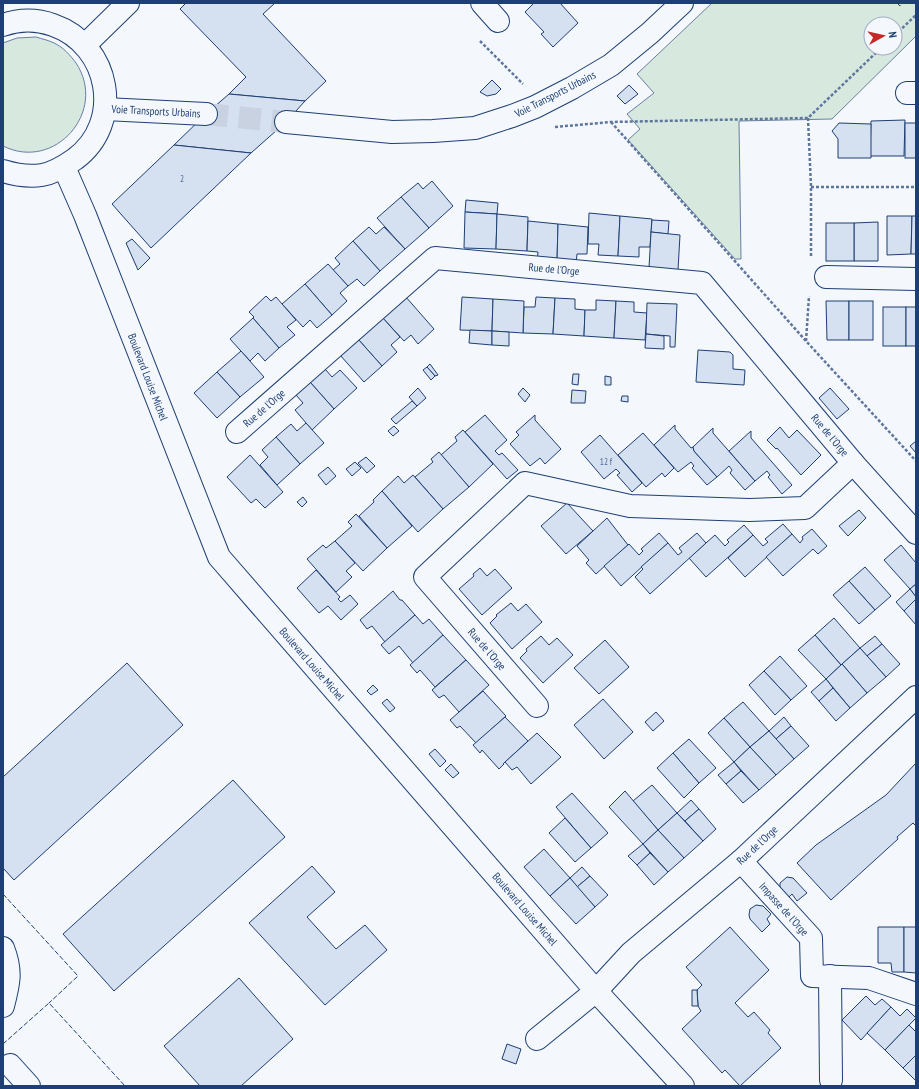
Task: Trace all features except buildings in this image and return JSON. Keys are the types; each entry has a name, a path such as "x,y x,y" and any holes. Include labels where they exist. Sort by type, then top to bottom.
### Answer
{"street":[{"path":"85,45 128,3"},
{"path":"482,3 498,21"},
{"name":"Voie Transports Urbains","path":"286,122 392,132 475,128 535,107 572,88 611,65 650,33 682,3"},
{"path":"3,25 14,21 40,21 65,29 85,45 98,64 105,86 105,109 98,132 84,152 64,167 43,175 20,176 3,171"},
{"name":"Voie Transports Urbains","path":"105,109 206,114"},
{"name":"Boulevard Louise Michel","path":"64,167 85,215 219,557 596,991 683,1086"},
{"name":"Rue de l'Orge","path":"237,432 435,258 702,283 853,463 916,533"},
{"path":"818,283 916,279"},
{"name":"Rue de l'Orge","path":"537,706 425,577 525,483 630,506 749,510 805,508 853,463"},
{"name":"Rue de l'Orge","path":"538,1039 596,991 631,953 741,861 916,697"},
{"name":"Impasse de l'Orge","path":"741,861 811,938 812,976 869,978 916,994"},
{"path":"3,948 9,967 8,987 3,1006"},
{"path":"830,976 831,1080"},
{"path":"10,1065 29,1086"}],"path":[{"path":"903,27 916,15"},
{"path":"498,21 480,41 525,86 544,128 610,122 808,118 873,56"},
{"path":"808,118 811,187 811,257"},
{"path":"610,122 806,341 916,461"},
{"path":"811,187 916,187"},
{"path":"806,341 818,283"}],"shaded area":[{"path":"712,3 916,3 916,36 903,49 903,16 863,16 863,56 896,56 832,119 739,121 741,259 735,259 628,140 640,129 627,114 654,93 637,74"},
{"path":"36,37 50,41 57,45 74,60 84,81 85,100 81,117 71,132 57,144 41,151 22,152 3,146 3,43 17,38"}],"tunnel":[{"path":"206,114 286,122"}],"fence":[{"path":"897,3 900,6 903,3"},
{"path":"3,894 78,976 49,1003"},
{"path":"3,1044 49,1003 125,1086"}]}
